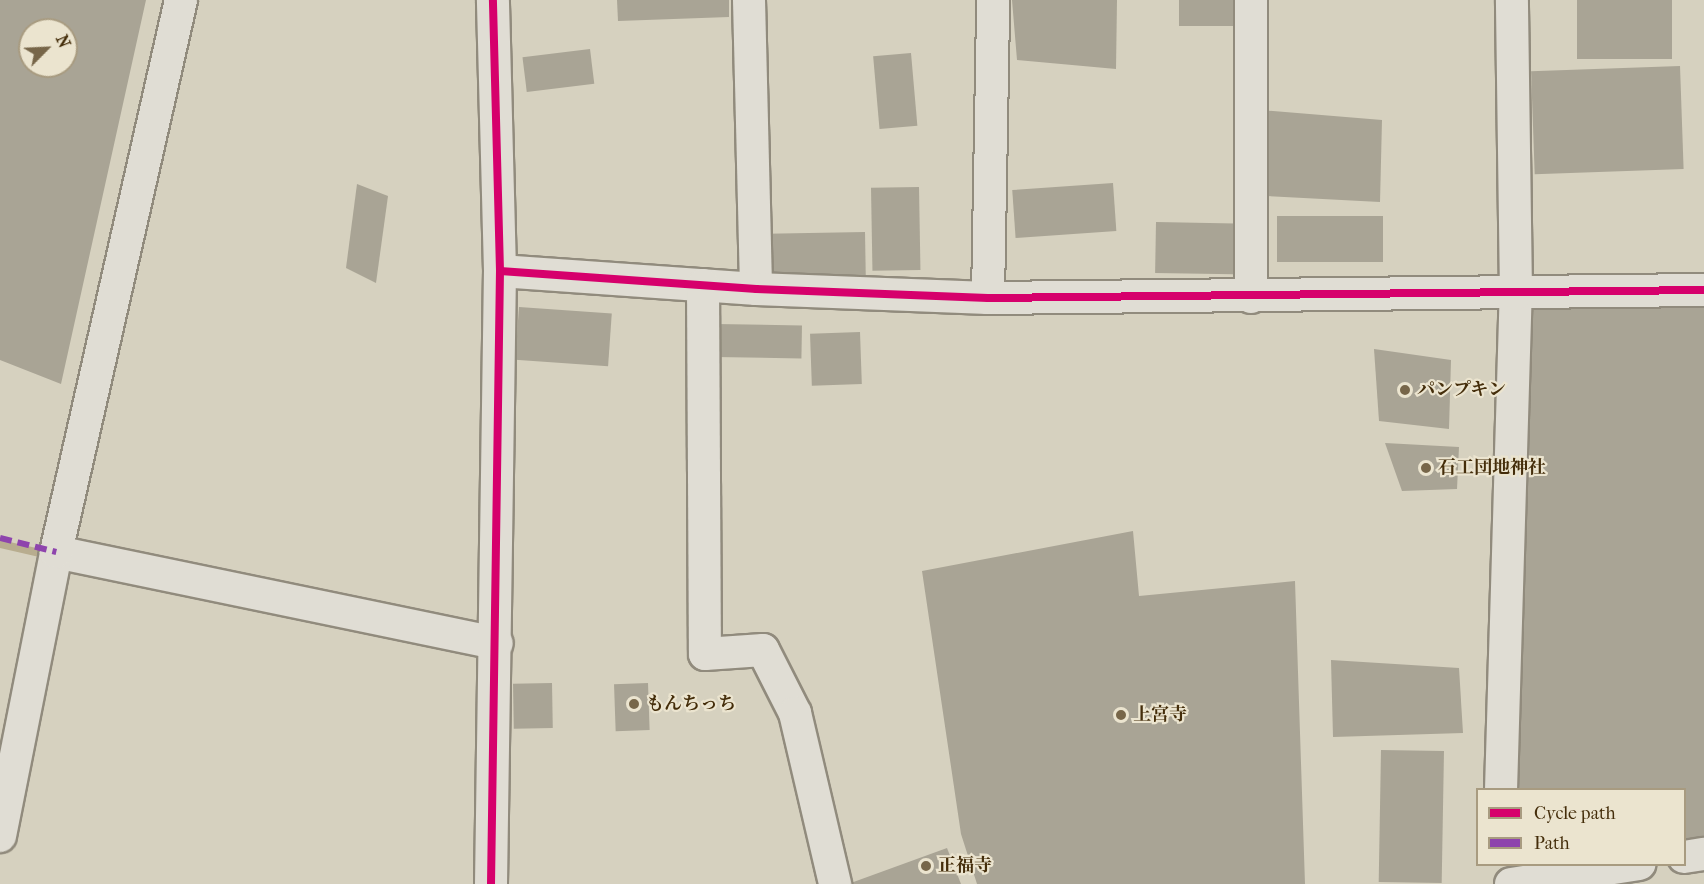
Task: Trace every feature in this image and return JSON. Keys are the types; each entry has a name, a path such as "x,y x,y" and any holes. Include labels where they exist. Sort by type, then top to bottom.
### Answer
{"street":[{"path":"0,836 56,552 181,0"},
{"path":"490,884 497,643 500,271 494,0"},
{"path":"749,0 756,289"},
{"path":"988,298 993,0"},
{"path":"1251,0 1251,297"},
{"path":"1501,788 1516,293 1512,0"},
{"path":"500,271 756,289 988,298 1251,297 1704,290"},
{"path":"703,285 705,654 763,650 795,713 835,884"},
{"path":"56,552 497,643"},
{"path":"1686,858 1704,855"},
{"path":"1498,884 1499,866"},
{"path":"1511,884 1626,866"}],"building":[{"path":"0,0 146,0 61,384 0,360"},
{"path":"617,0 729,0 729,17 618,21"},
{"path":"1012,0 1117,0 1116,69 1017,60"},
{"path":"1179,0 1236,0 1236,26 1179,26"},
{"path":"1577,0 1672,0 1672,59 1577,59"},
{"path":"590,49 594,84 527,92 523,57"},
{"path":"911,53 917,126 880,129 873,56"},
{"path":"1680,66 1684,169 1535,174 1531,71"},
{"path":"1260,110 1382,120 1380,202 1267,196"},
{"path":"1113,183 1116,231 1016,238 1012,190"},
{"path":"357,184 388,196 376,283 346,268"},
{"path":"919,187 920,270 872,271 871,188"},
{"path":"1277,216 1383,216 1383,262 1277,262"},
{"path":"1156,222 1235,223 1234,274 1155,273"},
{"path":"865,232 866,277 768,279 767,234"},
{"path":"1704,290 1704,854 1686,857 1686,788 1501,788 1516,293"},
{"path":"519,307 612,313 608,366 515,360"},
{"path":"716,324 802,326 801,358 715,357"},
{"path":"860,332 862,384 812,386 810,334"},
{"path":"1374,349 1451,360 1449,429 1379,421"},
{"name":"石工団地神社","path":"1385,443 1459,447 1457,489 1402,491"},
{"name":"上宮寺","path":"1133,531 1139,596 1295,581 1305,884 977,884 961,834 922,571"},
{"path":"1331,660 1459,668 1463,733 1333,737"},
{"path":"552,683 553,728 514,729 513,684"},
{"path":"648,683 650,730 616,731 614,684"},
{"path":"1381,750 1444,751 1442,883 1379,882"},
{"name":"正福寺","path":"947,848 961,884 848,884"}],"waterway":[{"path":"0,544 49,555"}],"marked path":[{"path":"0,538 56,552"}],"cycle path":[{"path":"491,884 500,271 493,0"},
{"path":"500,271 756,289 988,298 1704,290"}],"place":[{"name":"パンプキン","path":"1405,390"},
{"name":"石工団地神社","path":"1426,468"},
{"name":"もんちっち","path":"634,704"},
{"name":"上宮寺","path":"1121,715"},
{"name":"正福寺","path":"926,866"}]}
